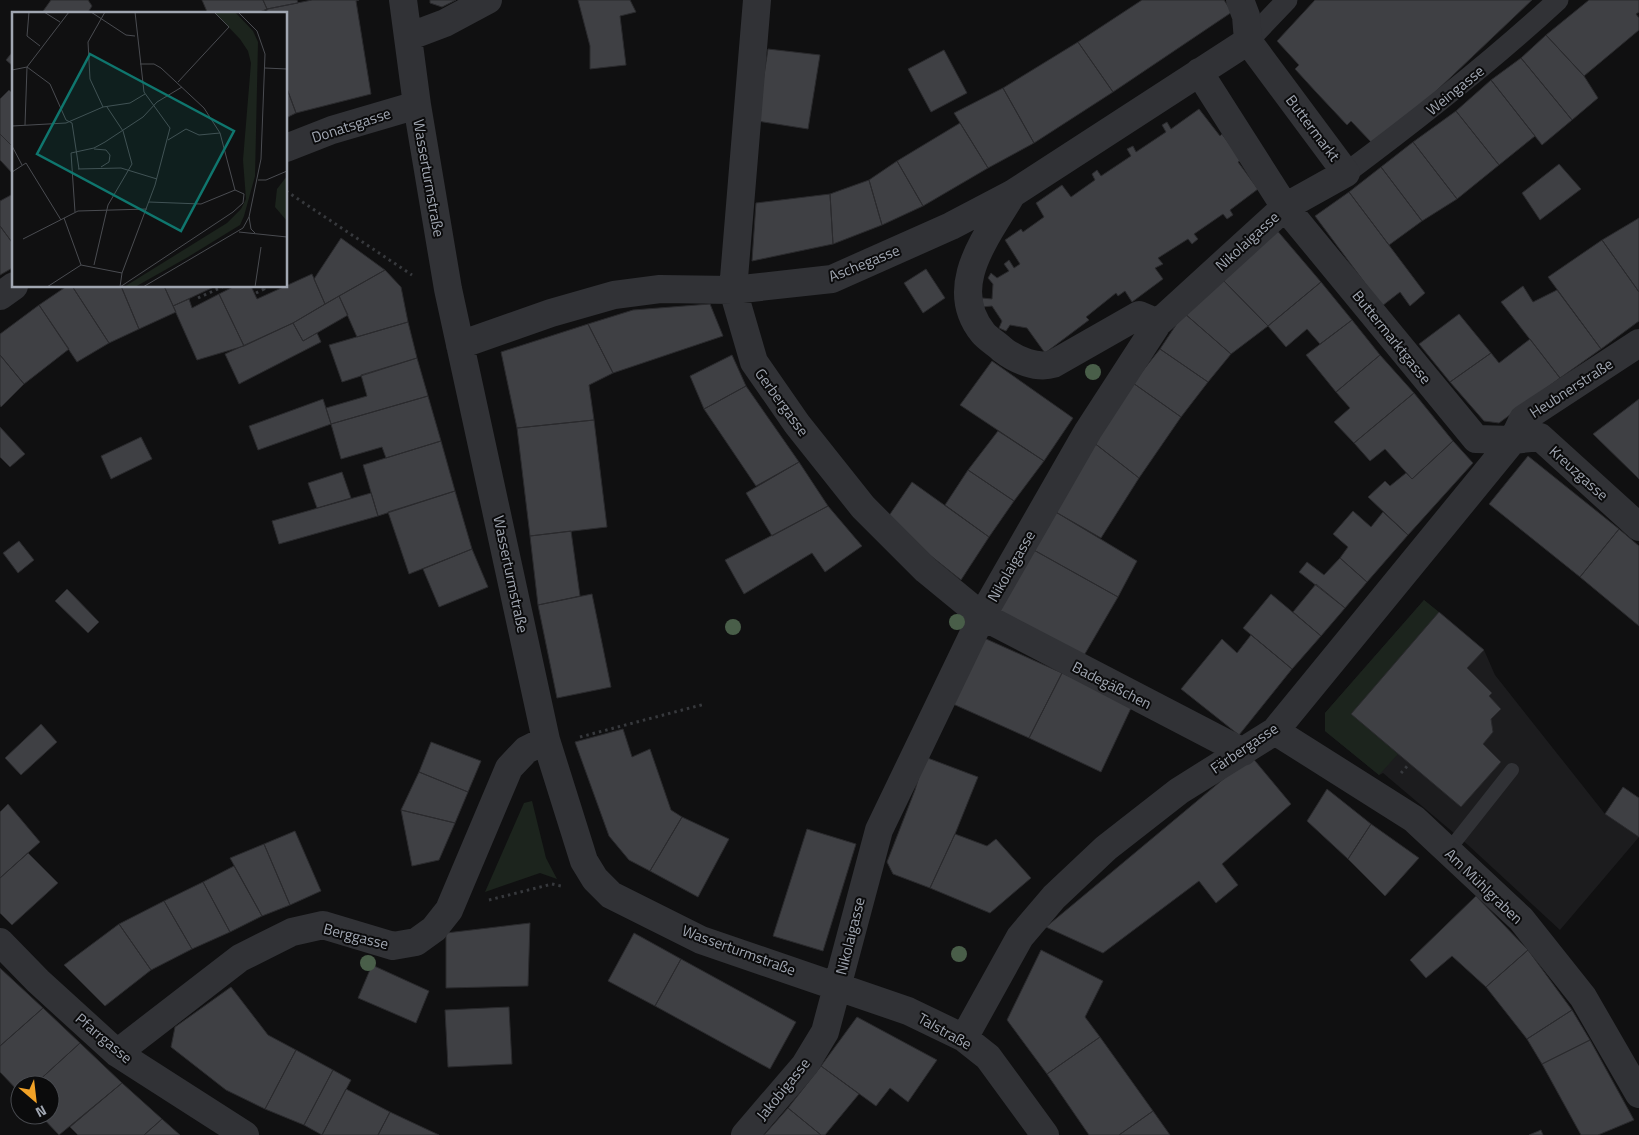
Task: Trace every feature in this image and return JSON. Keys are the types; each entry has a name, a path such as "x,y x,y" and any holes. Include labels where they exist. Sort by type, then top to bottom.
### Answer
{"street":[{"name":"Wasserturmstraße","path":"403,0 417,105 448,289 559,740 584,861 595,880 611,895 701,940 838,985"},
{"path":"408,36 445,23 488,0"},
{"name":"Gerbergasse","path":"757,0 733,290 754,362 797,424 863,507 926,570 982,616"},
{"path":"1240,0 1246,16 1248,42"},
{"path":"1285,207 1199,72 1248,42 1287,0"},
{"name":"Weingasse","path":"1346,173 1415,122 1503,50 1558,0"},
{"name":"Buttermarkt","path":"1248,42 1346,173 1285,207"},
{"name":"Aschegasse","path":"460,344 614,294 660,289 733,290 832,279 951,226 1012,194 1199,72"},
{"name":"Donatsgasse","path":"288,147 332,130 417,105"},
{"path":"1012,194 969,274 967,298 981,331 986,336 1010,355 1044,367 1139,315 1158,323"},
{"name":"Nikolaigasse","path":"838,985 879,830 982,616 1088,431 1158,323 1285,207"},
{"name":"Buttermarktgasse","path":"1285,207 1476,439 1513,440"},
{"path":"0,296 12,287"},
{"name":"Heubnerstraße","path":"1513,440 1523,419 1639,344"},
{"name":"Kreuzgasse","path":"1513,440 1540,437 1639,527"},
{"name":"Färbergasse","path":"964,1038 1020,937 1054,897 1106,848 1179,791 1275,730 1513,440"},
{"name":"Badegäßchen","path":"982,616 1242,752"},
{"name":"Am Mühlgraben","path":"1275,730 1414,818 1521,919 1583,997 1639,1094"},
{"name":"Berggasse","path":"117,1053 240,958 292,932 323,925 394,946 416,942 434,929 449,910 508,768 526,750 559,740"},
{"name":"Pfarrgasse","path":"0,942 38,981 117,1053 245,1135"},
{"name":"Talstraße","path":"838,985 908,1011 964,1038 988,1057 1045,1135"},
{"name":"Jakobigasse","path":"745,1135 805,1065 825,1032 838,985"}],"lane":[{"path":"1448,851 1512,770"}],"path":[{"path":"288,192 418,279 448,289"},
{"path":"198,298 220,288"},
{"path":"256,293 263,288"},
{"path":"559,740 705,704"},
{"path":"449,910 552,884 562,886"}],"shaded area":[{"path":"1424,600 1484,650 1495,675 1605,814 1639,837 1560,930 1468,845 1383,773 1379,775 1325,731 1325,713"},
{"path":"1424,600 1439,612 1352,714 1398,754 1379,775 1325,731 1325,713"},
{"path":"532,801 546,858 557,879 540,873 485,892 524,803"}],"building":[{"path":"51,0 88,0 92,6 88,12 42,12"},
{"path":"202,0 263,0 267,9 260,12 207,12"},
{"path":"263,0 297,0 298,3 267,9"},
{"path":"312,0 359,0 356,1 371,94 296,113 288,91 288,12 267,12 267,9"},
{"path":"430,0 456,0 442,7 430,3"},
{"path":"578,0 630,0 636,12 620,16 626,65 590,69 590,46"},
{"path":"1142,0 1224,0 1232,12 1113,92 1078,42"},
{"path":"1315,0 1532,0 1411,115 1371,142 1351,121 1347,125 1316,92 1295,69 1299,65 1277,41"},
{"path":"1589,0 1639,0 1639,12 1636,14 1639,18 1639,30 1584,76 1546,35"},
{"path":"1546,35 1584,76 1598,98 1572,120 1521,58"},
{"path":"1078,42 1113,92 1034,143 1003,88"},
{"path":"768,49 820,55 808,129 757,121"},
{"path":"944,50 967,93 931,112 908,69"},
{"path":"12,52 12,65 6,60"},
{"path":"1521,58 1572,120 1542,145 1491,80"},
{"path":"1491,80 1535,136 1499,165 1456,111"},
{"path":"1003,88 1034,143 988,168 954,113"},
{"path":"9,90 12,93 12,146 0,134 0,99"},
{"path":"288,91 296,113 288,117"},
{"path":"1199,109 1220,136 1222,134 1241,160 1238,162 1258,189 1230,210 1233,215 1227,219 1223,214 1194,234 1198,239 1192,244 1188,239 1158,258 1163,264 1155,268 1163,279 1132,302 1125,291 1118,296 1116,293 1086,317 1089,320 1045,353 1027,328 1010,325 1006,331 999,328 1002,321 992,306 982,307 982,298 992,299 993,284 988,278 991,273 997,278 1009,271 1004,264 1009,260 1014,268 1020,264 1005,240 1021,229 1023,232 1044,217 1036,203 1062,185 1071,197 1095,180 1092,174 1097,170 1101,176 1131,156 1127,149 1133,146 1136,152 1166,132 1162,125 1167,122 1171,129"},
{"path":"1456,111 1499,165 1457,199 1413,142"},
{"path":"960,123 988,168 923,206 897,161"},
{"path":"0,134 12,146 12,173 0,160"},
{"path":"1413,142 1457,199 1422,221 1381,167"},
{"path":"897,161 923,206 882,225 869,180"},
{"path":"1559,164 1581,189 1540,220 1522,193"},
{"path":"1381,167 1422,221 1389,245 1349,192"},
{"path":"869,180 882,225 833,244 830,194"},
{"path":"1349,192 1425,293 1410,306 1400,292 1382,306 1315,216"},
{"path":"830,194 833,244 752,261 756,203"},
{"path":"12,196 12,242 0,226 0,201"},
{"path":"1639,218 1639,292 1602,240"},
{"path":"0,226 12,242 12,268 0,275"},
{"path":"1275,228 1321,282 1268,326 1220,277"},
{"path":"341,238 385,270 325,304 314,279"},
{"path":"1602,240 1639,292 1639,321 1601,349 1548,277"},
{"path":"926,269 945,298 923,313 904,283"},
{"path":"385,270 401,287 408,322 357,337 339,296"},
{"path":"312,274 325,304 293,323 244,346 219,294 231,288 252,288 257,299 281,288 288,288 288,285"},
{"path":"1220,277 1268,326 1231,354 1184,313"},
{"path":"1321,282 1352,320 1320,344 1307,329 1286,347 1268,326"},
{"path":"1523,286 1533,302 1557,290 1601,349 1560,378 1501,302"},
{"path":"64,288 73,288 109,343 77,362 39,305"},
{"path":"73,288 122,288 139,329 109,343"},
{"path":"122,288 165,288 176,312 139,329"},
{"path":"165,288 212,288 173,306"},
{"path":"219,294 244,346 197,360 173,306 189,299 192,308"},
{"path":"339,296 348,315 303,341 293,323"},
{"path":"710,304 723,336 613,373 588,324 633,310"},
{"path":"39,305 69,349 24,384 0,355 0,334"},
{"path":"1184,313 1231,354 1208,382 1160,349"},
{"path":"1459,314 1491,353 1450,382 1419,344"},
{"path":"1352,320 1380,355 1336,392 1306,355"},
{"path":"408,322 417,358 342,382 329,345"},
{"path":"293,323 303,341 317,333 321,342 239,384 225,354"},
{"path":"588,324 613,373 589,385 594,420 517,428 501,352"},
{"path":"1530,339 1560,378 1499,423 1484,421 1450,382 1491,353 1499,363"},
{"path":"1160,349 1208,382 1181,417 1133,383"},
{"path":"0,355 24,384 1,407 0,405"},
{"path":"732,355 746,386 704,409 690,376"},
{"path":"1380,355 1414,393 1354,443 1334,422 1350,408 1336,392"},
{"path":"417,358 428,396 331,424 326,408 367,396 361,375"},
{"path":"992,361 1073,418 1044,461 960,405"},
{"path":"1133,383 1181,417 1139,478 1093,442"},
{"path":"746,386 799,462 756,486 704,409"},
{"path":"1414,393 1453,441 1412,479 1385,449 1370,461 1354,443"},
{"path":"428,396 441,441 386,458 382,447 341,459 331,424"},
{"path":"323,399 331,424 258,450 249,426"},
{"path":"1639,399 1639,479 1593,434"},
{"path":"594,420 607,527 530,536 517,428"},
{"path":"0,427 25,454 10,467 0,457"},
{"path":"998,431 1044,461 1014,501 968,470"},
{"path":"141,437 152,459 111,479 101,456"},
{"path":"441,441 455,491 378,516 363,465"},
{"path":"1453,441 1473,463 1408,535 1368,497 1385,481 1390,486 1406,473 1412,479"},
{"path":"1093,442 1139,478 1101,538 1054,511"},
{"path":"1528,456 1619,529 1580,577 1489,504"},
{"path":"799,462 828,506 772,536 746,493"},
{"path":"968,470 1014,501 989,537 945,505"},
{"path":"342,472 351,498 317,508 308,483"},
{"path":"912,482 989,537 961,580 886,520"},
{"path":"455,491 472,549 409,574 388,512"},
{"path":"371,493 378,516 279,544 272,521"},
{"path":"828,506 862,546 825,572 812,553 744,594 725,560"},
{"path":"1054,511 1137,561 1118,597 1032,549"},
{"path":"1353,511 1371,527 1383,512 1408,535 1367,582 1340,558 1348,547 1333,534"},
{"path":"1619,529 1639,546 1639,626 1580,577"},
{"path":"571,531 580,596 538,605 530,536"},
{"path":"19,541 34,560 18,573 3,553"},
{"path":"472,549 488,587 439,607 423,569"},
{"path":"1032,549 1118,597 1079,664 994,615"},
{"path":"1340,558 1367,582 1345,608 1299,572 1307,562 1324,575"},
{"path":"1316,584 1345,608 1321,636 1293,612"},
{"path":"67,589 99,622 88,633 55,601"},
{"path":"592,594 611,687 557,698 538,605"},
{"path":"1271,594 1321,636 1292,669 1243,628"},
{"path":"1439,612 1484,650 1467,668 1492,693 1489,696 1501,709 1491,719 1493,732 1483,744 1501,762 1461,807 1351,714"},
{"path":"1251,635 1292,669 1239,735 1181,689 1222,639 1237,653"},
{"path":"984,638 1062,673 1029,738 953,704"},
{"path":"1062,673 1132,706 1101,772 1029,738"},
{"path":"41,724 57,742 21,775 5,758"},
{"path":"623,729 632,757 650,749 671,810 682,817 650,871 629,860 609,836 575,742"},
{"path":"431,742 481,761 468,792 419,772"},
{"path":"1251,756 1291,804 1222,864 1238,885 1216,903 1199,881 1103,953 1046,927"},
{"path":"925,757 978,777 955,834 930,888 893,874 887,862 915,790"},
{"path":"419,772 468,792 455,823 401,810"},
{"path":"1623,787 1639,798 1639,837 1605,814"},
{"path":"1327,789 1371,824 1348,859 1307,821"},
{"path":"8,804 40,842 0,878 0,812"},
{"path":"401,810 455,823 439,860 412,866"},
{"path":"682,817 729,839 698,897 650,871"},
{"path":"1371,824 1419,858 1385,896 1348,859"},
{"path":"807,829 856,844 823,951 773,936"},
{"path":"295,831 321,891 290,905 264,844"},
{"path":"955,834 987,846 996,839 1031,878 990,913 930,888"},
{"path":"264,844 290,905 262,916 230,858"},
{"path":"28,853 58,883 12,925 0,913 0,878"},
{"path":"234,866 262,916 230,932 203,882"},
{"path":"203,882 230,932 192,949 164,901"},
{"path":"1476,896 1528,950 1486,987 1452,956 1426,978 1410,960"},
{"path":"164,901 192,949 151,970 119,924"},
{"path":"530,923 528,986 446,988 446,933"},
{"path":"119,924 151,970 105,1006 64,965"},
{"path":"634,933 681,959 655,1006 608,981"},
{"path":"1041,950 1103,981 1085,1017 1100,1037 1047,1074 1007,1020"},
{"path":"1528,950 1572,1010 1527,1039 1486,987"},
{"path":"681,959 796,1022 770,1069 655,1006"},
{"path":"372,965 429,991 416,1023 358,998"},
{"path":"0,968 43,1008 0,1046"},
{"path":"231,987 268,1035 296,1050 265,1109 226,1090 171,1047 175,1027"},
{"path":"509,1007 512,1064 448,1067 445,1010"},
{"path":"43,1008 80,1043 45,1075 10,1075 10,1082 0,1072 0,1046"},
{"path":"1572,1010 1590,1040 1542,1064 1527,1039"},
{"path":"857,1017 937,1060 908,1102 890,1088 876,1106 821,1066"},
{"path":"1100,1037 1153,1111 1119,1135 1089,1135 1047,1074"},
{"path":"1590,1040 1634,1120 1598,1135 1581,1135 1542,1064"},
{"path":"80,1043 122,1083 59,1135 50,1125 60,1125 60,1075 45,1075"},
{"path":"296,1050 333,1070 304,1125 265,1109"},
{"path":"821,1066 859,1094 825,1135 821,1135 788,1108"},
{"path":"333,1070 351,1080 322,1135 304,1125"},
{"path":"122,1083 162,1119 144,1135 78,1135 70,1127"},
{"path":"346,1089 390,1112 378,1135 322,1135"},
{"path":"788,1108 821,1135 764,1135"},
{"path":"1153,1111 1170,1135 1119,1135"},
{"path":"390,1112 439,1135 378,1135"},
{"path":"162,1119 180,1135 144,1135"},
{"path":"1541,1130 1543,1135 1529,1135"}]}
